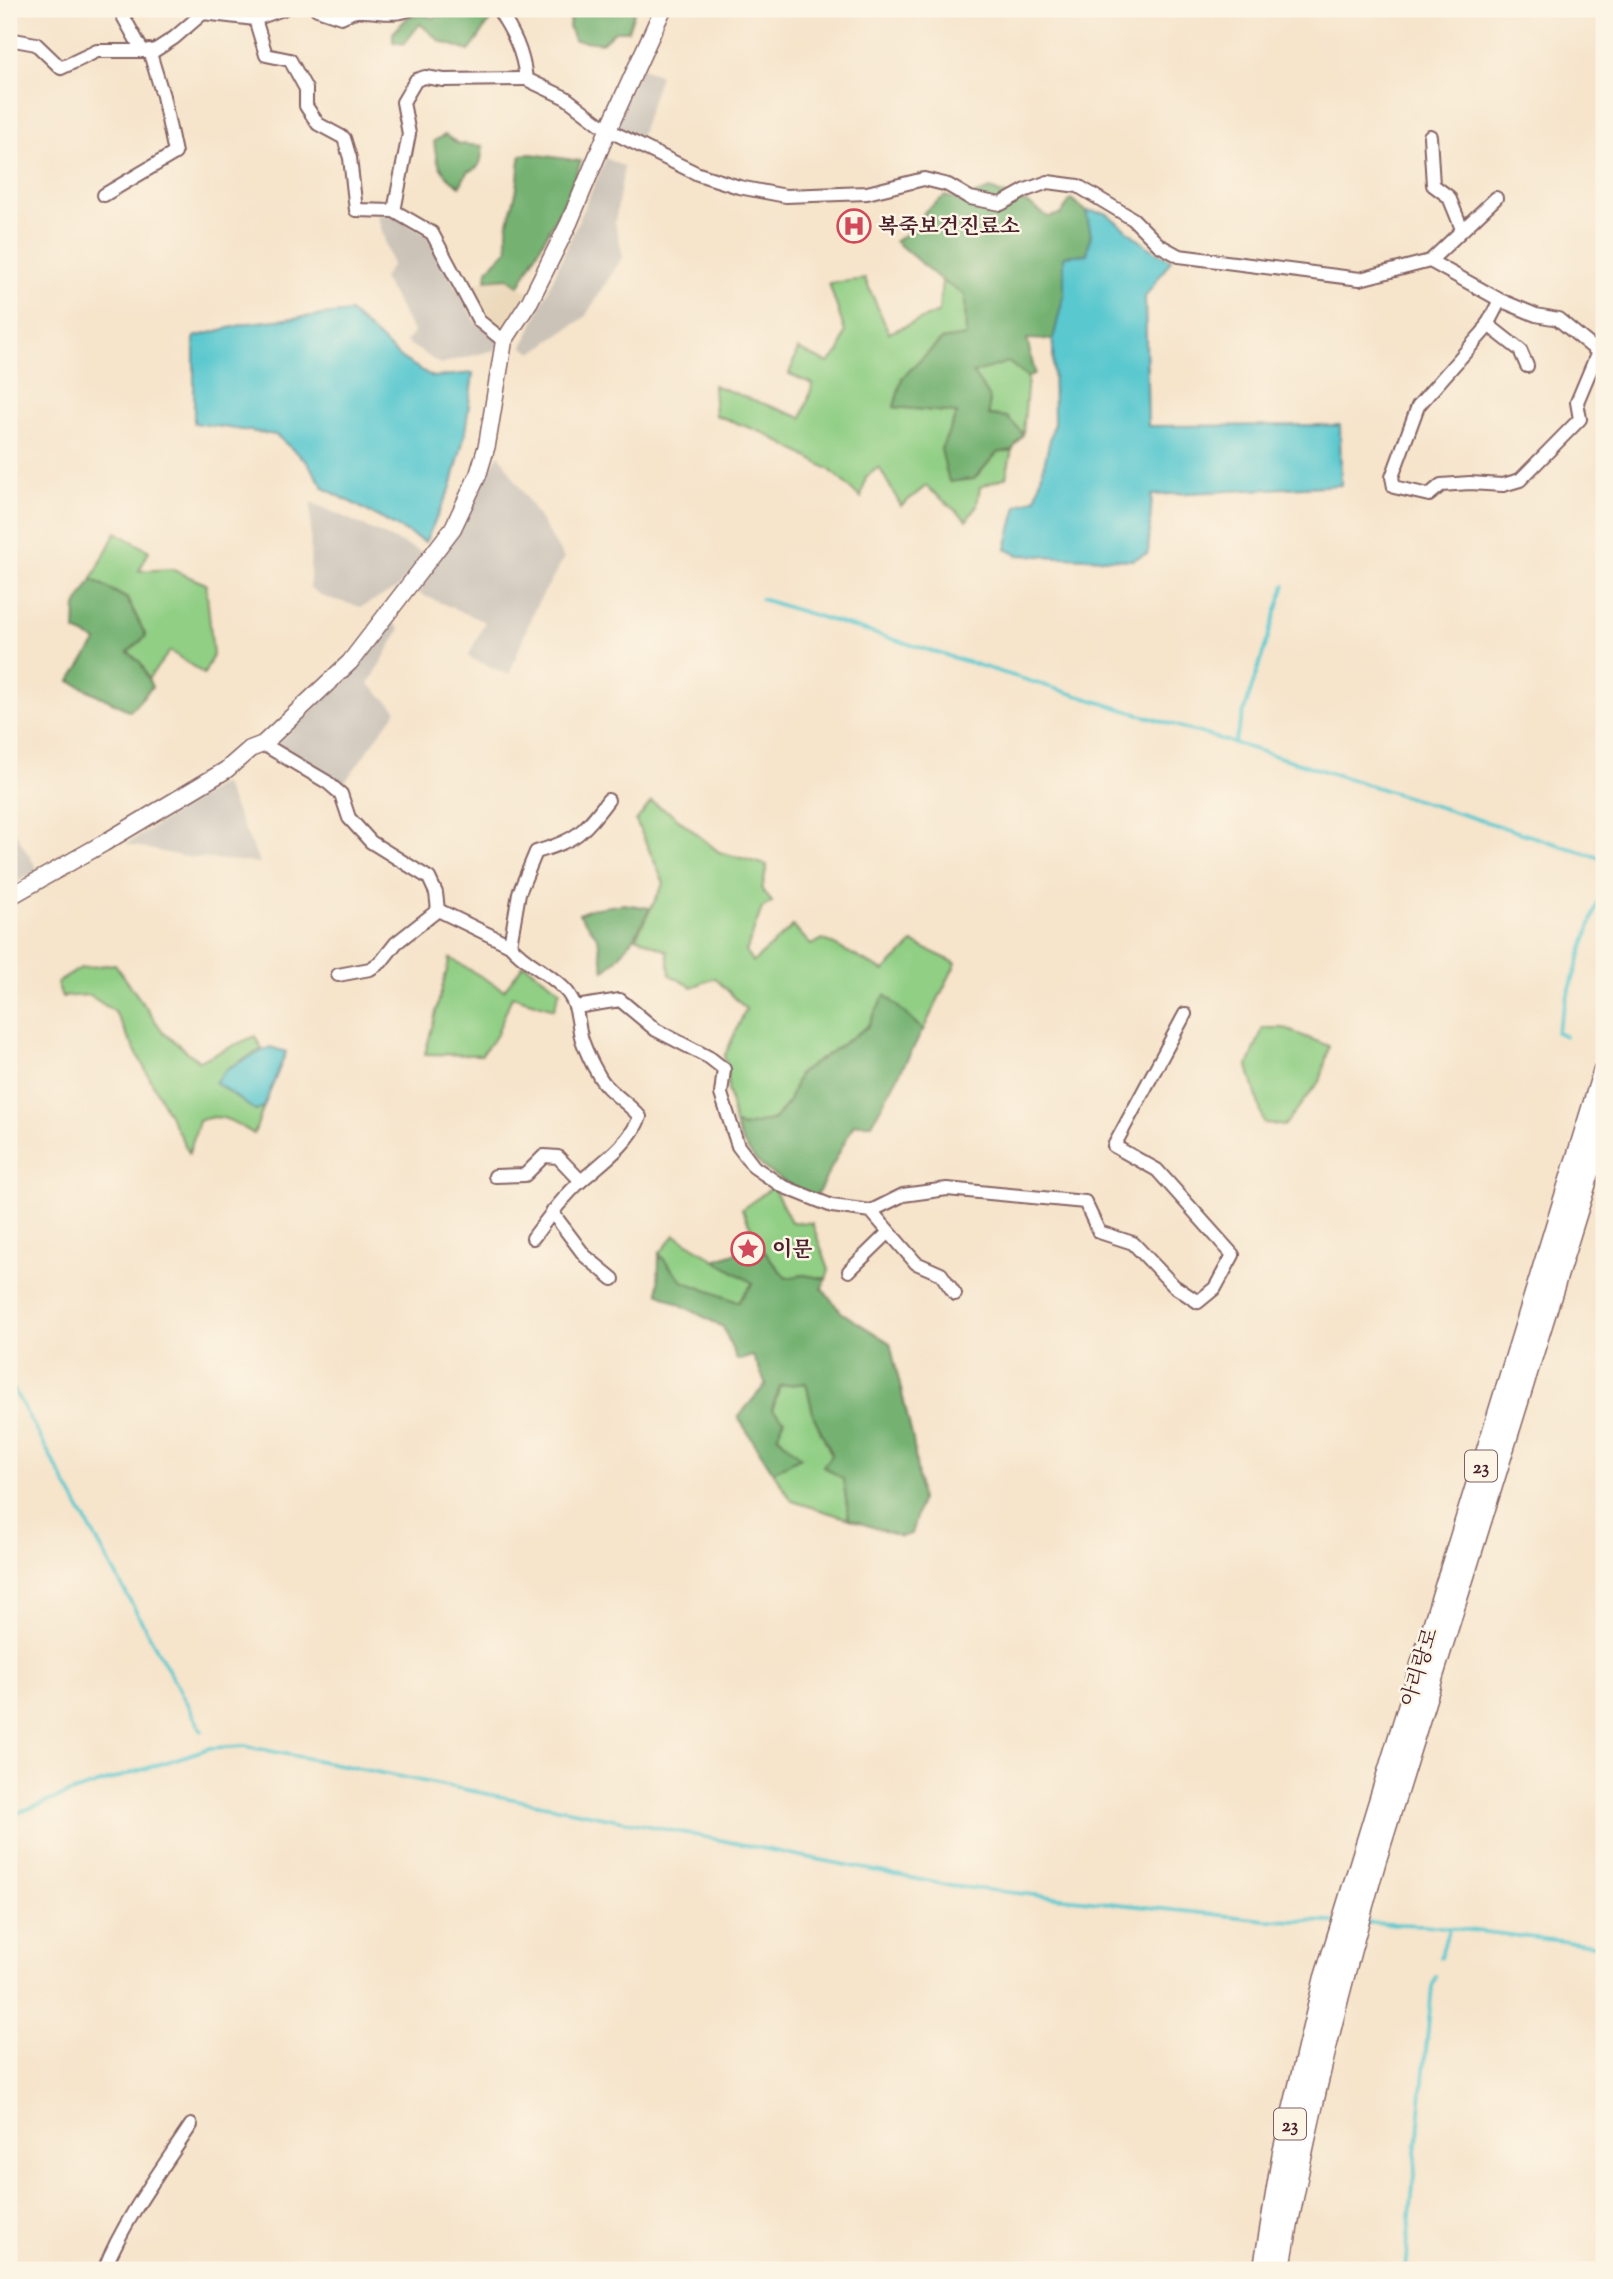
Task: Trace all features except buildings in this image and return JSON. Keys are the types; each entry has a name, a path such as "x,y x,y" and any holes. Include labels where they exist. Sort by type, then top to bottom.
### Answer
{"highway":[{"name":"아리랑로","path":"1264,2270 1283,2155 1367,1861 1604,1071"},
{"name":"아리랑로","path":"1367,1861 1604,1123"},
{"name":"아리랑로","path":"1279,2270 1333,1980"},
{"path":"1249,2270 1259,2225 1272,2217"}],"street":[{"path":"9,23 10,9"},
{"path":"104,195 175,153 163,96 145,50 119,9"},
{"path":"9,39 36,44 61,68 97,51 154,51 203,13 255,19 283,9"},
{"path":"317,9 341,17 356,11 382,14 411,9"},
{"path":"498,9 515,35 524,60 526,79"},
{"path":"9,897 226,770 250,748 263,744 350,662 453,528 478,475 487,445 504,341 530,301 569,223 663,9"},
{"path":"255,19 266,55 290,60 306,89 306,106 318,124 344,138 350,158 356,210 394,211 432,233 479,321 504,341"},
{"path":"394,211 409,134 403,102 416,80 425,77 444,80 526,79 566,98 608,130 698,174 739,187 786,196 867,194 924,179 948,185 970,198 1001,204 1026,190 1048,183 1078,186 1133,219 1159,246 1179,256 1360,279 1430,261 1496,198"},
{"path":"1430,136 1433,185 1449,197 1462,229"},
{"path":"1430,261 1500,300 1536,315 1558,319 1601,349 1577,402 1580,419 1520,480 1503,485 1441,485 1429,495 1394,487 1392,477 1418,406 1487,324 1500,300"},
{"path":"1487,324 1520,351 1527,366"},
{"path":"263,744 327,782 341,794 349,818 371,842 429,878 436,893 438,910"},
{"path":"510,945 519,893 536,852 561,845 584,831 608,800"},
{"path":"438,910 510,945 517,954 567,992 576,1007 582,1039 600,1078 640,1117 633,1133 581,1181 552,1212 533,1238"},
{"path":"338,975 370,969 381,962 396,943 438,910"},
{"path":"576,1007 620,1000 656,1030 710,1058 724,1069 722,1094 738,1146 754,1167 782,1186 832,1206 871,1211 904,1195 947,1189 1085,1202 1099,1231 1133,1243 1174,1286 1198,1302 1215,1289 1233,1255 1157,1170 1115,1146 1185,1014"},
{"path":"495,1176 525,1175 544,1156 558,1157 581,1181"},
{"path":"871,1211 916,1263 941,1274 956,1294"},
{"path":"552,1212 585,1256 613,1279"},
{"path":"849,1271 889,1232"},
{"path":"104,2270 145,2194 191,2125"}],"shaded area":[{"path":"640,67 660,75 640,137 634,137 613,128"},
{"path":"606,158 624,167 615,223 623,256 585,317 532,353 523,347"},
{"path":"377,215 395,215 428,236 477,324 503,334 495,350 440,364 406,342 414,333 383,278 392,265"},
{"path":"508,278 528,293 503,334 482,318 467,286 486,280"},
{"path":"499,454 564,558 533,612 509,675 468,657 485,622 418,593"},
{"path":"311,502 423,553 398,588 361,607 324,597 310,588"},
{"path":"390,620 400,629 369,684 397,710 342,786 276,744 349,676"},
{"path":"223,783 260,863 186,857 126,844"},
{"path":"9,823 38,870 9,886"}],"green space":[{"path":"460,9 491,9 493,17 469,51 440,41 420,24 404,44 393,42 393,33 409,16 426,15 434,18"},
{"path":"572,9 635,9 628,31 615,31 602,43 574,40 569,27"},
{"path":"445,135 459,144 483,146 480,163 467,172 460,186 444,172 436,156 434,141"},
{"path":"521,155 581,161 568,195 519,286 508,278 486,280 487,270 508,249 508,224 517,188 519,163"},
{"path":"990,189 1029,204 1048,217 1061,214 1071,199 1086,211 1091,234 1087,254 1064,256 1064,294 1053,340 1027,339 1035,373 1028,377 1008,362 973,373 989,396 989,415 1007,417 1023,434 1012,450 997,453 974,479 949,482 941,449 957,413 894,407 902,378 941,340 966,336 965,295 942,281 895,241 918,226 925,211 945,196 960,200"},
{"path":"865,279 889,333 939,312 942,281 965,295 966,336 941,340 902,378 894,407 958,413 941,449 974,479 997,453 1012,450 1006,477 980,487 977,505 967,520 926,486 901,506 879,467 866,477 861,498 830,470 764,433 715,415 713,385 802,418 813,384 789,374 798,349 828,363 840,351 845,332 829,283"},
{"path":"1008,361 1028,377 1023,434 1007,417 989,415 972,373"},
{"path":"116,532 149,551 139,571 171,569 206,584 213,655 204,674 170,651 148,679 141,663 128,652 146,636 128,599 92,579"},
{"path":"92,579 127,599 146,636 128,652 141,663 152,687 130,711 70,681 97,641 75,631 76,606"},
{"path":"651,802 671,813 719,852 767,865 762,890 772,902 762,908 746,952 753,962 793,926 811,945 823,939 884,971 913,943 956,963 923,1030 885,995 867,1027 799,1074 789,1101 774,1119 743,1127 735,1124 724,1057 746,1009 715,978 692,987 670,975 667,951 636,937 664,883 636,821"},
{"path":"624,904 650,908 630,942 604,971 598,938 579,914 590,909"},
{"path":"450,958 504,990 524,964 560,990 554,1009 512,996 496,1036 481,1055 425,1054"},
{"path":"115,964 164,1033 199,1061 255,1036 262,1049 228,1068 256,1111 264,1106 254,1134 234,1122 207,1118 199,1121 189,1153 115,1012 89,995 62,997 57,983 81,968"},
{"path":"885,995 923,1030 872,1124 854,1124 816,1197 766,1170 748,1151 735,1124 743,1127 774,1119 789,1101 799,1074 867,1027"},
{"path":"1263,1028 1283,1028 1329,1046 1321,1079 1284,1126 1264,1123 1248,1066"},
{"path":"773,1187 791,1222 812,1223 829,1270 826,1279 804,1275 786,1278 759,1245 742,1209"},
{"path":"675,1235 753,1283 738,1302 682,1281 659,1254"},
{"path":"759,1245 786,1278 804,1275 826,1279 822,1288 841,1312 890,1343 913,1440 921,1500 911,1534 901,1537 849,1519 843,1479 823,1466 832,1454 814,1417 806,1383 780,1386 772,1409 784,1420 777,1436 801,1457 773,1472 738,1417 766,1384 753,1356 737,1360 723,1327 658,1293 659,1254 682,1281 738,1302 753,1283 714,1260"},
{"path":"806,1383 814,1417 843,1479 849,1519 792,1501 773,1472 800,1456 783,1441 774,1425 774,1407 780,1385"}],"water":[{"path":"1086,211 1106,213 1149,248 1171,260 1145,297 1148,426 1340,425 1341,485 1152,495 1148,553 1132,560 1018,555 1006,549 1017,506 1036,498 1054,423 1053,340 1064,294 1064,256 1087,254 1091,234"},
{"path":"350,312 401,358 433,377 473,373 465,434 451,487 425,542 324,488 307,462 276,435 194,423 194,337 249,323"},
{"path":"270,1047 286,1052 264,1106 256,1111 215,1082 228,1068"}],"waterway":[{"path":"1234,743 1285,585"},
{"path":"761,599 1604,859"},
{"path":"1565,1036 1556,1032 1604,883"},
{"path":"9,1381 202,1731"},
{"path":"9,1816 76,1791 210,1748 245,1746 952,1886 1266,1920 1334,1922"},
{"path":"1367,1923 1425,1925 1604,1946"},
{"path":"1440,1958 1449,1928"},
{"path":"1405,2270 1432,1987 1436,1976"}],"place":[{"name":"복죽보건진료소","path":"854,226"},
{"name":"이문","path":"748,1249"}]}
